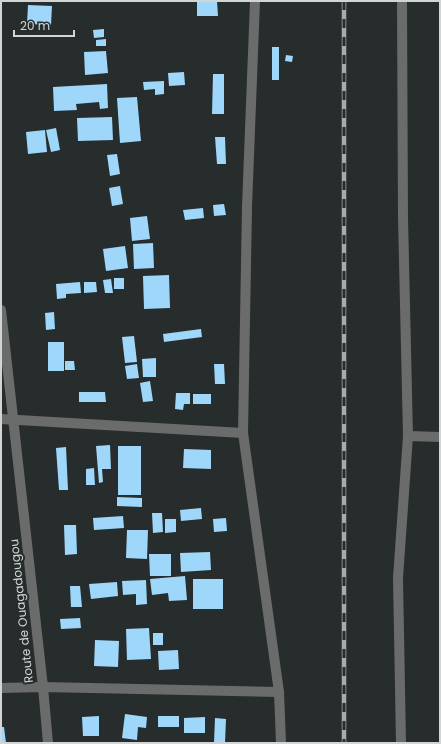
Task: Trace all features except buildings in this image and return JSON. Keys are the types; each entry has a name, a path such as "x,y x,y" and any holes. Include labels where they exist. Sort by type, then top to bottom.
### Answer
{"street":[{"path":"255,1 247,207 244,433 279,692 281,743"},
{"path":"401,743 398,578 408,436 403,217 402,1"},
{"name":"Route de Ouagadougou","path":"1,310 48,743"},
{"path":"1,419 244,433"},
{"path":"408,436 440,437"},
{"path":"1,688 43,687 279,692"}],"railway":[{"path":"344,1 344,743"}]}
